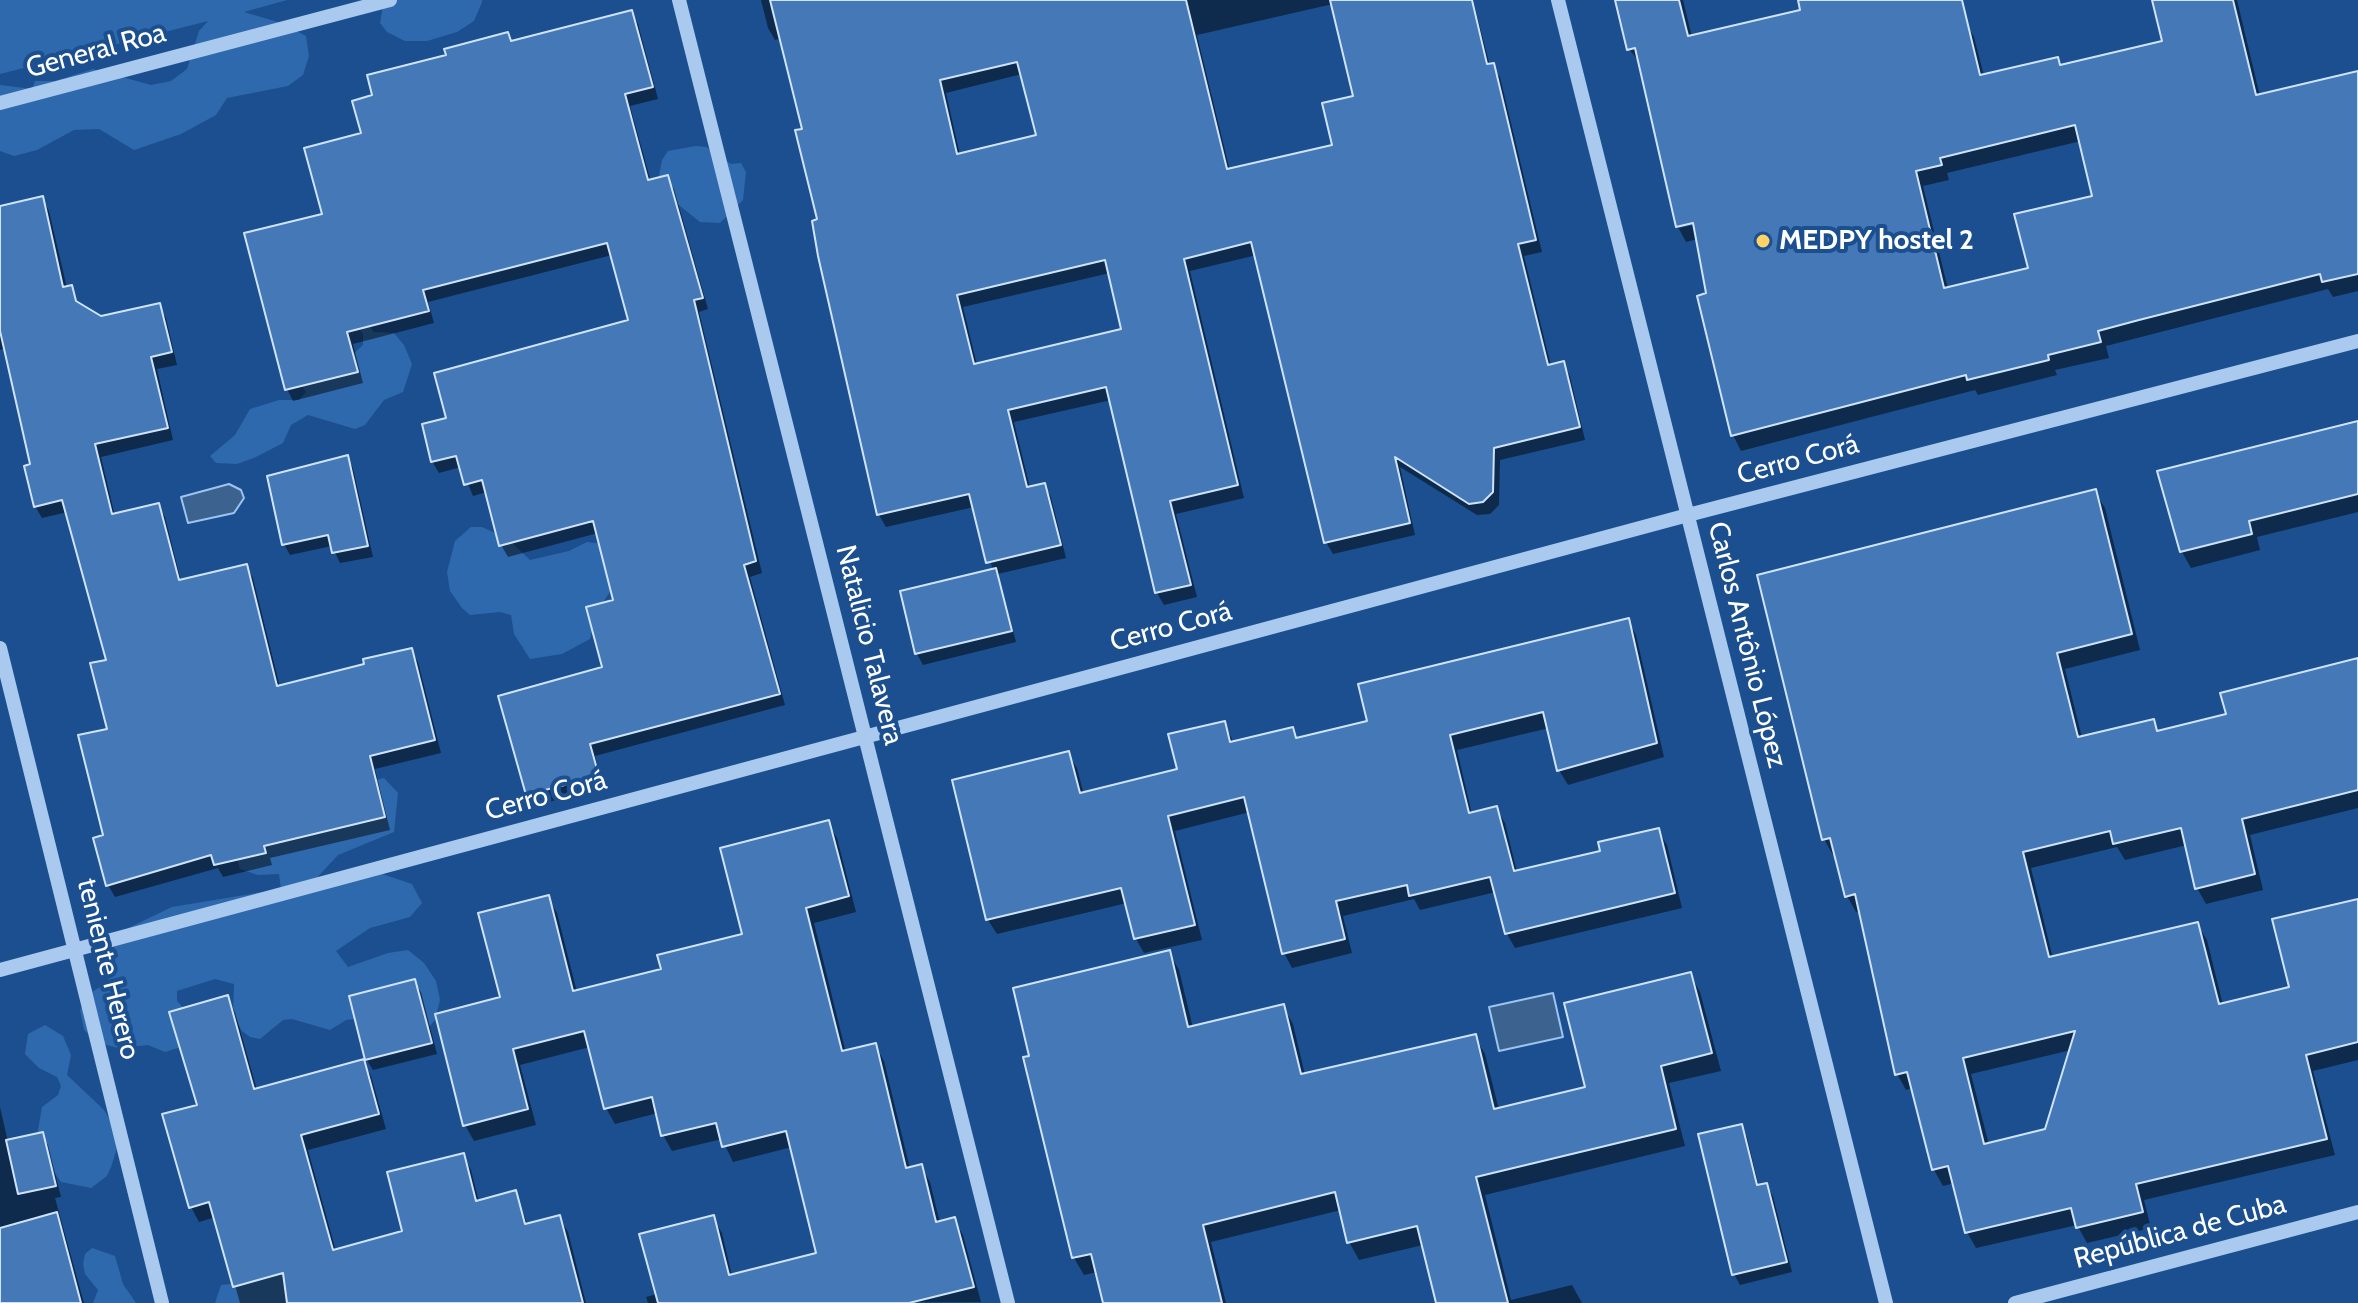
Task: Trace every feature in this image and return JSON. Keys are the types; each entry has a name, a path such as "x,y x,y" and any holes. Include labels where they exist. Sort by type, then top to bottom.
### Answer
{"street":[{"name":"General Roa","path":"0,103 390,0"},
{"name":"Natalicio Talavera","path":"679,0 1008,1303"},
{"name":"Carlos Antônio López","path":"1558,0 1886,1303"},
{"name":"Cerro Corá","path":"0,970 1688,515 2358,341"},
{"name":"teniente Herero","path":"0,648 77,949 162,1303"},
{"name":"República de Cuba","path":"2015,1303 2358,1212"}],"shaded area":[{"path":"0,0 287,0 244,12 281,23 306,36 309,56 303,75 288,86 227,98 216,115 181,134 134,150 99,129 74,130 37,150 14,156 0,151 0,85 32,89 35,81 55,81 93,69 151,85 171,81 187,69 199,31 208,21 0,74"},
{"path":"384,0 482,2 474,21 457,32 427,41 405,41 387,32 380,23"},
{"path":"706,147 731,164 741,163 746,172 743,200 720,223 700,222 675,202 658,181 662,160 668,151"},
{"path":"368,324 374,332 394,333 404,345 412,364 403,392 384,400 365,425 355,429 308,415 291,425 283,443 237,464 216,463 210,456 235,435 250,409 279,400 299,400 306,392 300,384 348,359 363,345 363,334 358,326"},
{"path":"229,484 241,490 244,498 234,513 188,523 181,497"},
{"path":"471,527 482,527 508,539 530,560 569,551 587,542 605,544 612,582 610,592 598,609 590,639 562,654 530,659 514,634 511,615 500,612 470,615 462,608 450,591 447,572 455,541"},
{"path":"384,778 398,793 394,832 338,855 311,884 373,871 412,884 422,903 410,917 370,928 336,951 348,967 388,953 408,950 424,963 436,981 440,1000 435,1020 422,1035 355,1019 346,1020 330,1030 292,1019 283,1020 260,1039 250,1037 242,1031 233,1014 234,984 215,979 177,991 177,1001 205,1031 184,1046 165,1052 148,1045 118,1048 99,1043 84,1030 80,1010 90,993 107,983 115,963 114,944 120,932 172,907 281,889 279,874 258,875 240,869 234,849 365,782"},
{"path":"1553,993 1563,1037 1499,1051 1489,1007"},
{"path":"45,1025 63,1036 71,1055 67,1075 104,1110 115,1129 117,1148 111,1167 107,1176 91,1188 61,1182 37,1136 42,1107 58,1095 61,1086 57,1077 39,1068 25,1054 28,1034"},
{"path":"92,1248 115,1256 123,1284 136,1303 93,1303 98,1290 85,1274 83,1264 85,1254"},
{"path":"283,1271 329,1303 215,1303 221,1285 250,1282"}],"building":[{"path":"770,0 1186,0 1227,169 1332,145 1322,103 1353,96 1330,0 1472,0 1487,64 1494,63 1536,240 1518,244 1548,365 1564,361 1580,427 1494,448 1493,492 1483,502 1469,504 1395,457 1410,523 1324,543 1251,242 1184,259 1238,485 1170,501 1191,585 1155,593 1106,387 1008,410 1027,487 1045,483 1061,545 986,563 969,494 877,515 818,256 812,221 817,219 795,130 802,129","holes":["1017,62 1036,135 957,154 940,80","1105,260 1121,329 974,364 957,295"]},
{"path":"1615,0 1679,0 1688,36 1800,10 1798,0 1962,0 1980,75 2058,57 2060,65 2162,41 2152,0 2233,0 2256,95 2358,71 2358,274 2322,282 2320,274 2139,320 2098,331 2101,342 2048,355 2049,360 1967,380 1966,375 1731,436 1697,296 1706,293 1693,223 1676,227 1635,48 1627,50","holes":["2075,125 2092,196 2014,214 2028,268 1944,288 1916,171 1942,165 1940,158"]},
{"path":"632,10 653,87 625,94 648,180 668,175 703,298 694,300 756,561 744,565 780,694 590,744 599,776 526,795 498,696 602,667 586,607 613,600 593,521 499,546 482,480 464,485 456,456 431,462 422,424 446,418 434,373 628,320 607,243 423,290 429,311 347,332 358,372 285,390 244,233 322,214 304,148 361,133 352,101 372,95 367,75 446,55 444,49 508,32 511,41"},
{"path":"43,196 63,287 72,285 76,301 101,316 160,303 172,352 151,357 168,428 95,444 112,514 159,503 179,580 247,564 277,686 364,664 363,659 412,648 435,740 370,756 385,817 264,846 266,853 214,865 211,855 106,886 93,838 103,835 78,735 107,729 90,663 106,660 62,500 34,507 24,466 30,464 0,331 0,206"},
{"path":"2358,421 2358,494 2249,521 2252,534 2180,552 2157,471"},
{"path":"348,455 368,546 332,553 328,535 282,545 267,476"},
{"path":"2096,489 2132,634 2057,653 2078,737 2154,719 2157,731 2226,714 2220,693 2358,658 2358,790 2242,819 2255,874 2195,889 2181,828 2113,844 2110,831 2023,852 2049,957 2198,922 2219,1004 2289,987 2272,919 2358,899 2358,1042 2306,1055 2327,1139 2136,1184 2143,1212 2076,1228 2071,1208 1965,1233 1948,1166 1932,1170 1907,1072 1895,1075 1855,894 1845,897 1830,838 1822,840 1757,575","holes":["2075,1031 2045,1129 1984,1144 1963,1058"]},
{"path":"996,568 1012,631 915,654 900,591"},
{"path":"1629,618 1657,743 1557,771 1543,712 1450,735 1469,813 1497,806 1514,871 1600,851 1598,842 1659,828 1675,893 1505,934 1490,877 1409,896 1407,885 1336,901 1345,939 1282,954 1244,797 1168,816 1195,925 1134,939 1121,888 986,920 952,780 1069,751 1080,793 1177,769 1168,734 1225,721 1230,742 1293,727 1296,738 1367,721 1358,684"},
{"path":"829,820 849,896 806,908 842,1051 876,1043 906,1168 922,1164 936,1222 955,1217 974,1287 909,1303 658,1303 639,1234 714,1215 729,1275 816,1253 786,1131 722,1147 716,1123 661,1136 652,1097 604,1109 584,1031 513,1049 528,1109 463,1126 435,1014 500,997 478,913 549,895 573,991 661,969 657,955 742,934 720,848"},
{"path":"1170,950 1188,1027 1284,1004 1301,1074 1476,1034 1494,1109 1585,1087 1564,1003 1691,972 1712,1053 1661,1066 1676,1129 1476,1177 1508,1303 1436,1303 1417,1226 1347,1243 1335,1192 1203,1225 1222,1303 1103,1303 1091,1254 1072,1258 1023,1057 1029,1056 1013,988"},
{"path":"415,979 432,1043 365,1060 349,996"},
{"path":"228,995 254,1089 364,1059 379,1114 301,1135 333,1250 402,1231 387,1172 464,1153 476,1201 516,1190 525,1224 560,1215 583,1303 287,1303 283,1273 233,1287 209,1202 189,1208 162,1114 197,1105 169,1012"},
{"path":"1742,1124 1757,1185 1767,1183 1787,1262 1732,1275 1698,1134"},
{"path":"43,1132 56,1186 18,1194 6,1140"},
{"path":"57,1212 81,1303 0,1303 0,1228"}],"place":[{"name":"MEDPY hostel 2","path":"1763,241"}]}
